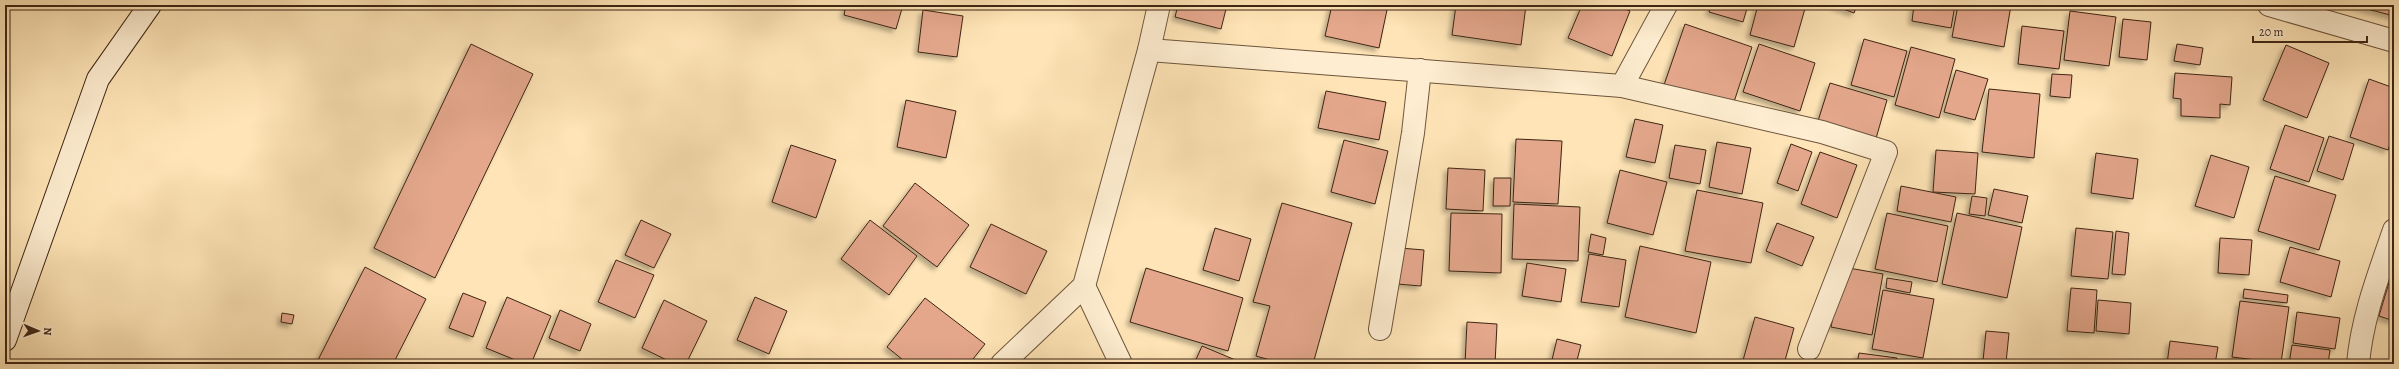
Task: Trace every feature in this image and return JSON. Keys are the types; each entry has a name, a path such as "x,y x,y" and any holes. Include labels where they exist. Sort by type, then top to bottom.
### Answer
{"street":[{"path":"5,340 98,78 150,5"},
{"path":"1002,364 1084,286 1150,50 1159,5"},
{"path":"1622,86 1666,5"},
{"path":"2269,5 2394,41"},
{"path":"1150,50 1622,86 1822,132 1886,152 1809,349"},
{"path":"1380,329 1412,133 1420,70"},
{"path":"2358,364 2360,336 2370,299 2394,230"},
{"path":"1084,286 1120,364"}],"building":[{"path":"846,5 903,5 896,29 844,15"},
{"path":"1178,5 1227,5 1221,29 1175,17"},
{"path":"1332,5 1388,5 1379,48 1325,36"},
{"path":"1456,5 1526,5 1521,45 1452,35"},
{"path":"1582,5 1615,5 1630,11 1612,56 1568,38"},
{"path":"1711,5 1748,5 1743,22 1709,12"},
{"path":"1758,5 1806,5 1794,47 1750,35"},
{"path":"1833,5 1857,5 1854,13"},
{"path":"1914,5 1955,5 1951,28 1912,21"},
{"path":"1958,5 2011,5 2004,47 1952,37"},
{"path":"2352,5 2394,5 2394,16"},
{"path":"923,10 963,16 957,57 918,52"},
{"path":"2070,11 2116,17 2109,66 2064,60"},
{"path":"2123,19 2151,22 2147,60 2119,57"},
{"path":"1685,24 1752,47 1732,108 1664,85"},
{"path":"2022,26 2064,31 2059,69 2018,64"},
{"path":"1864,39 1907,51 1894,97 1851,85"},
{"path":"471,44 533,74 435,278 374,248"},
{"path":"1759,44 1815,63 1800,111 1743,92"},
{"path":"2177,44 2203,48 2200,65 2174,61"},
{"path":"2286,45 2329,63 2307,118 2263,100"},
{"path":"1911,47 1955,59 1939,118 1895,105"},
{"path":"1956,70 1988,79 1975,120 1944,112"},
{"path":"2175,73 2232,77 2230,105 2220,104 2220,118 2181,116 2181,99 2173,98"},
{"path":"2052,74 2072,75 2070,98 2050,96"},
{"path":"2369,79 2394,88 2394,132 2388,150 2350,137"},
{"path":"1830,83 1887,100 1875,142 1817,124"},
{"path":"1989,89 2040,94 2034,158 1982,152"},
{"path":"1326,91 1386,102 1379,140 1318,128"},
{"path":"906,100 956,111 946,158 897,147"},
{"path":"1635,119 1663,125 1655,163 1626,157"},
{"path":"2285,125 2324,138 2309,182 2270,169"},
{"path":"2329,136 2354,144 2343,180 2317,171"},
{"path":"1516,139 1562,141 1558,204 1513,202"},
{"path":"1344,140 1388,151 1375,204 1331,192"},
{"path":"1717,142 1751,148 1742,194 1709,187"},
{"path":"1791,144 1812,152 1798,191 1777,183"},
{"path":"791,145 836,160 816,218 772,202"},
{"path":"1675,145 1706,150 1700,184 1669,178"},
{"path":"1936,150 1978,153 1975,194 1933,192"},
{"path":"1820,152 1857,165 1837,218 1801,204"},
{"path":"2096,153 2138,159 2133,199 2091,193"},
{"path":"2211,155 2249,167 2234,218 2195,206"},
{"path":"1448,168 1485,170 1483,211 1446,209"},
{"path":"1620,170 1667,182 1653,235 1607,223"},
{"path":"2275,176 2336,195 2319,250 2258,231"},
{"path":"1494,178 1511,178 1510,206 1493,206"},
{"path":"915,183 969,225 937,267 883,226"},
{"path":"1901,186 1956,197 1951,222 1897,211"},
{"path":"1994,189 2028,196 2022,223 1988,215"},
{"path":"1697,190 1763,203 1751,263 1685,251"},
{"path":"1972,196 1987,198 1985,216 1969,214"},
{"path":"1282,203 1352,223 1313,364 1284,364 1256,356 1270,306 1253,302"},
{"path":"1514,204 1580,207 1578,261 1512,259"},
{"path":"1451,213 1502,214 1501,273 1449,271"},
{"path":"1887,213 1948,226 1937,282 1875,269"},
{"path":"1957,213 2022,227 2007,298 1942,284"},
{"path":"641,220 671,234 654,268 625,255"},
{"path":"870,220 917,256 889,295 841,259"},
{"path":"1777,223 1814,237 1802,266 1766,251"},
{"path":"991,224 1047,251 1026,294 970,267"},
{"path":"1215,228 1251,239 1239,281 1203,270"},
{"path":"2076,228 2113,232 2108,279 2071,276"},
{"path":"2116,231 2129,233 2125,275 2112,274"},
{"path":"1591,234 1606,238 1603,255 1588,252"},
{"path":"2220,238 2252,240 2249,275 2218,273"},
{"path":"1640,246 1711,262 1696,333 1625,317"},
{"path":"2290,247 2340,261 2331,297 2280,282"},
{"path":"1400,248 1424,250 1421,286 1397,284"},
{"path":"1589,254 1626,260 1619,307 1581,302"},
{"path":"616,260 654,275 635,318 598,302"},
{"path":"1527,263 1566,269 1561,302 1522,296"},
{"path":"2394,266 2394,321 2379,316"},
{"path":"365,267 426,299 393,364 316,364"},
{"path":"1843,267 1883,274 1872,335 1831,327"},
{"path":"1146,268 1243,298 1228,351 1130,322"},
{"path":"1887,278 1912,282 1910,293 1886,288"},
{"path":"2071,288 2097,290 2094,333 2067,331"},
{"path":"2244,289 2288,295 2287,303 2243,298"},
{"path":"1883,290 1934,299 1923,358 1872,349"},
{"path":"463,293 486,302 473,337 449,328"},
{"path":"507,297 551,316 531,364 525,364 486,348"},
{"path":"755,297 787,311 769,354 737,340"},
{"path":"925,298 985,344 969,364 908,364 887,347"},
{"path":"664,300 707,321 686,364 675,364 642,348"},
{"path":"2098,300 2131,303 2129,334 2096,331"},
{"path":"2240,301 2289,307 2281,363 2232,357"},
{"path":"560,310 591,324 580,351 549,338"},
{"path":"2297,312 2340,318 2335,349 2293,343"},
{"path":"282,313 294,315 292,324 281,322"},
{"path":"1755,317 1794,328 1784,364 1742,364"},
{"path":"1467,322 1497,324 1495,364 1465,364"},
{"path":"1986,331 2009,333 2006,363 1983,361"},
{"path":"1557,339 1581,345 1576,364 1551,364"},
{"path":"2170,341 2218,347 2215,364 2167,364"},
{"path":"2292,345 2330,350 2328,364 2289,364"},
{"path":"1202,346 1245,364 1194,364"},
{"path":"1859,353 1897,358 1897,364 1857,364"},
{"path":"1254,359 1267,364 1252,364"},
{"path":"1913,360 1934,364 1912,364"}]}
